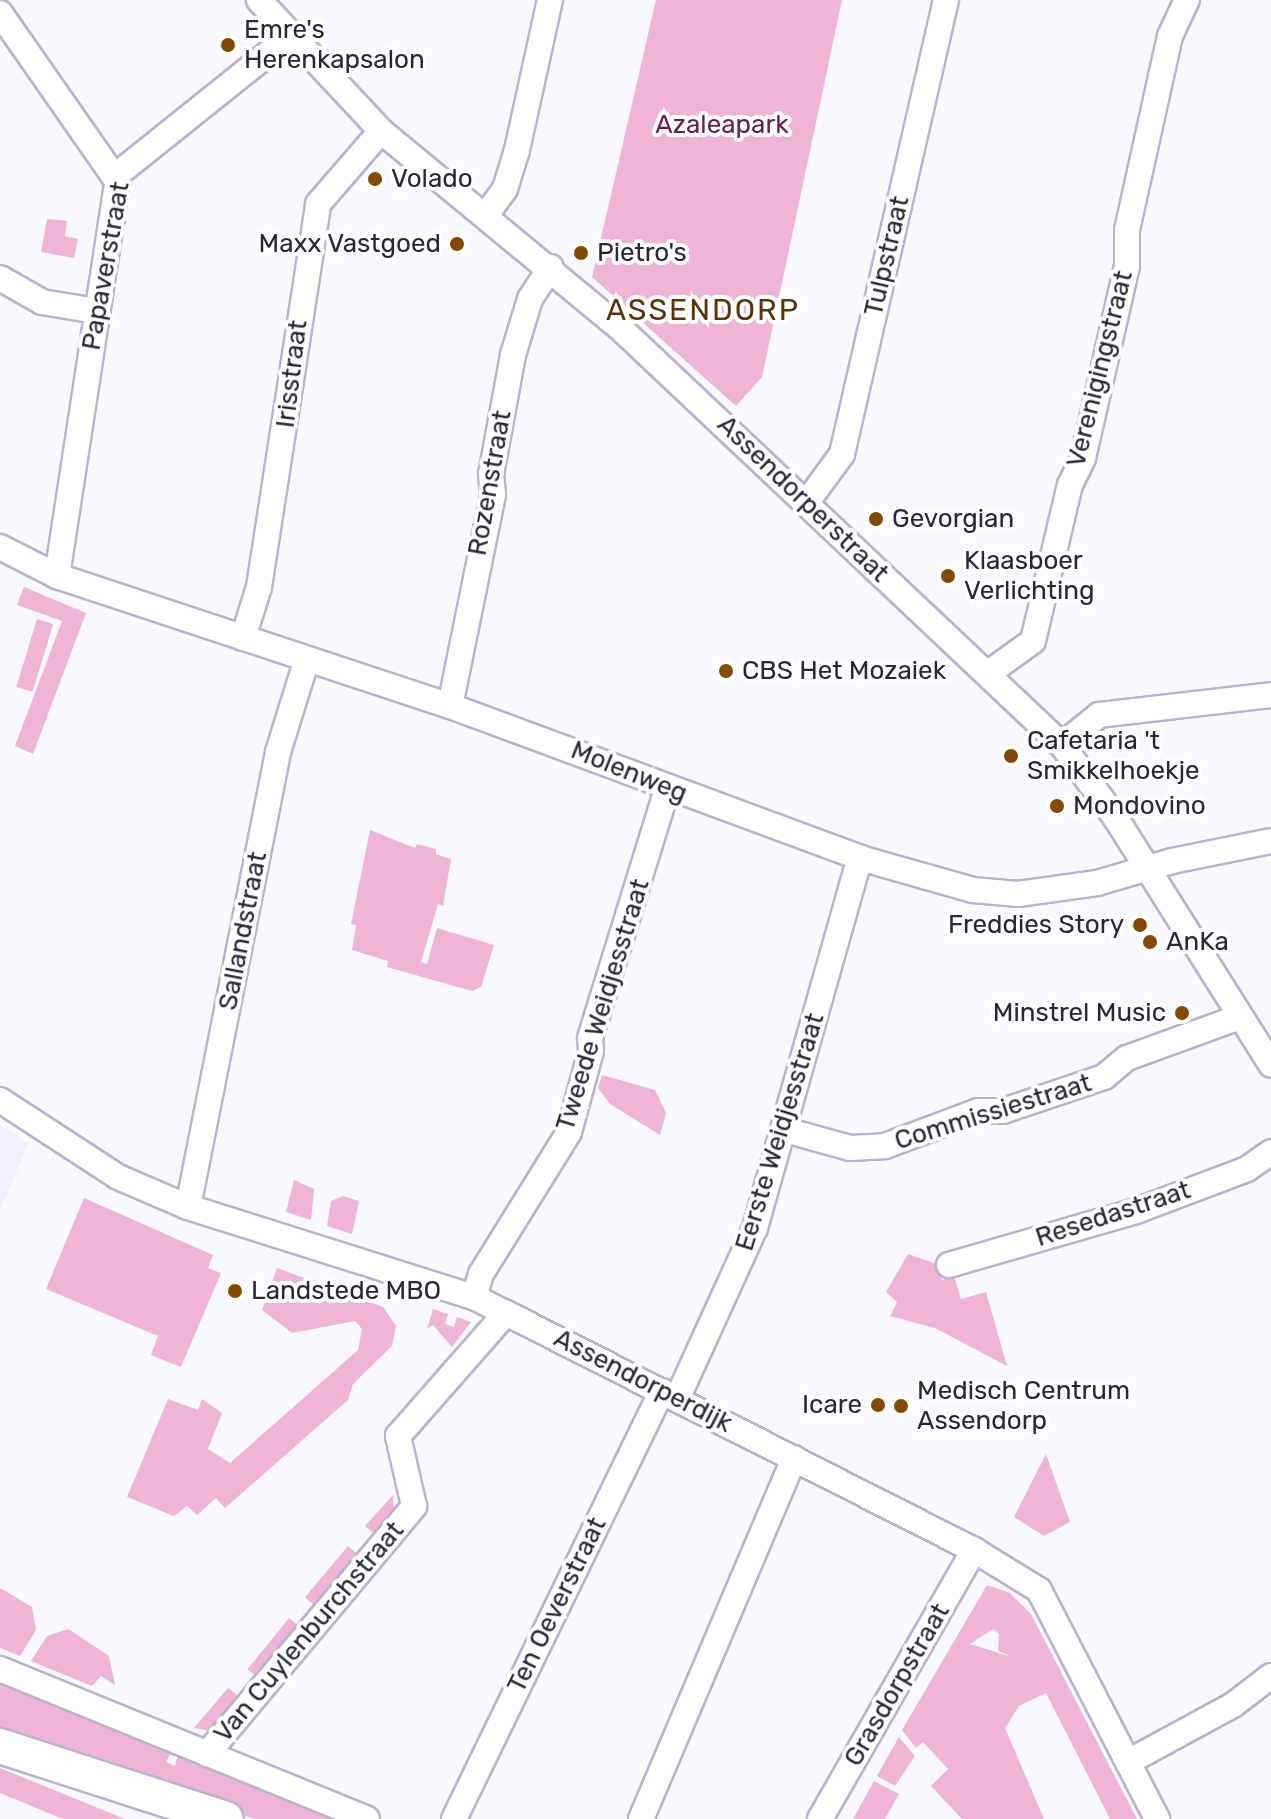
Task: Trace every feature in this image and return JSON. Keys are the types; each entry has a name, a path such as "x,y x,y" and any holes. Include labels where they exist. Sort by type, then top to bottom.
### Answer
{"main road":[{"path":"0,1746 226,1819"},
{"path":"0,1754 152,1819"}],"street":[{"name":"Assendorperstraat","path":"259,0 381,131 551,267 807,502 830,530 990,672 1062,745 1148,868 1237,1018 1271,1065"},
{"path":"486,215 505,189 517,150 550,0"},
{"name":"Tulpstraat","path":"807,502 842,454 946,0"},
{"name":"Verenigingstraat","path":"990,672 1033,641 1070,485 1083,458 1127,266 1127,230 1170,36 1187,0"},
{"path":"0,13 118,182"},
{"name":"Papaverstraat","path":"57,576 119,173 291,35"},
{"name":"Irisstraat","path":"243,638 259,587 318,204 381,131"},
{"name":"Rozenstraat","path":"450,706 493,494 491,474 513,355 530,299 551,267"},
{"path":"0,278 42,302 97,311"},
{"name":"Molenweg","path":"0,547 57,576 450,706 612,763 667,789 860,858 973,890 1018,894 1097,883 1148,868 1271,841"},
{"name":"Sallandstraat","path":"188,1207 278,752 307,659"},
{"path":"1062,745 1099,715 1271,695"},
{"name":"Tweede Weidjesstraat","path":"474,1297 481,1274 569,1132 591,1051 590,1038 667,789"},
{"name":"Eerste Weidjesstraat","path":"669,1395 755,1228 860,858"},
{"name":"Commissiestraat","path":"785,1130 850,1148 885,1146 978,1111 1003,1111 1104,1077 1127,1058 1237,1018"},
{"name":"Assendorperdijk","path":"0,1100 118,1177 188,1207 474,1297 974,1550 1039,1590 1157,1819"},
{"name":"Resedastraat","path":"949,1265 1136,1211 1247,1169 1271,1152"},
{"name":"Van Cuylenburchstraat","path":"207,1754 414,1506 398,1436 506,1313"},
{"name":"Ten Oeverstraat","path":"454,1819 669,1395"},
{"path":"641,1819 794,1458"},
{"name":"Grasdorpstraat","path":"820,1819 974,1550"},
{"path":"0,1669 367,1819"},
{"path":"1128,1762 1233,1705 1271,1676"}],"shaded area":[{"path":"0,1125 28,1143 0,1212"}],"green space":[{"name":"Azaleapark","path":"656,0 842,0 762,377 736,406 592,277"},
{"path":"47,219 67,221 65,236 78,239 74,258 41,252"},
{"path":"24,587 86,613 33,754 15,746 62,621 17,605"},
{"path":"37,619 53,624 32,692 16,687"},
{"path":"370,830 415,848 417,844 436,849 436,854 451,859 443,906 438,904 421,962 427,964 437,928 494,945 481,987 472,991 387,967 388,961 352,950 356,925 351,924"},
{"path":"602,1075 655,1090 666,1113 660,1135 610,1104 598,1088"},
{"path":"294,1180 314,1189 311,1220 286,1212"},
{"path":"343,1196 359,1201 352,1234 327,1226 331,1201"},
{"path":"84,1198 213,1255 208,1268 221,1273 181,1367 151,1355 158,1336 46,1289"},
{"path":"908,1254 937,1264 942,1280 954,1276 961,1299 986,1292 1007,1366 935,1328 890,1316 897,1302 886,1292"},
{"path":"277,1268 383,1307 396,1326 392,1346 353,1384 348,1400 225,1508 216,1498 197,1515 187,1506 174,1516 127,1497 168,1399 198,1410 202,1399 222,1413 208,1449 230,1463 358,1350 362,1329 355,1321 292,1333 262,1310"},
{"path":"433,1309 448,1314 445,1324 454,1327 457,1317 471,1322 452,1347 433,1325 427,1329"},
{"path":"1046,1454 1070,1522 1044,1536 1014,1517"},
{"path":"393,1495 394,1515 377,1536 365,1526"},
{"path":"348,1546 360,1556 317,1608 305,1597"},
{"path":"987,1585 1010,1593 1031,1614 1137,1819 1110,1819 1046,1693 1019,1706 1005,1728 1044,1819 962,1819 931,1786 948,1769 923,1742 916,1748 902,1730","holes":["993,1629 999,1634 998,1651 1012,1657 970,1644"]},
{"path":"0,1588 32,1607 36,1630 20,1656 0,1648"},
{"path":"289,1618 300,1627 258,1678 247,1669"},
{"path":"68,1629 109,1656 115,1685 101,1676 92,1686 31,1661 47,1636"},
{"path":"0,1676 174,1748 166,1762 175,1766 179,1750 347,1819 254,1819 0,1732"},
{"path":"228,1688 240,1697 211,1731 194,1728"},
{"path":"899,1737 915,1756 895,1786 877,1776"},
{"path":"0,1768 125,1819 63,1819 0,1793"},
{"path":"874,1781 899,1794 885,1819 853,1819"}],"place":[{"name":"Emre's Herenkapsalon","path":"228,45"},
{"name":"Volado","path":"375,179"},
{"name":"Maxx Vastgoed","path":"457,244"},
{"name":"Pietro's","path":"581,253"},
{"name":"Gevorgian","path":"876,519"},
{"name":"Klaasboer Verlichting","path":"948,576"},
{"name":"CBS Het Mozaiek","path":"726,671"},
{"name":"Cafetaria 't Smikkelhoekje","path":"1011,756"},
{"name":"Mondovino","path":"1057,806"},
{"name":"Freddies Story","path":"1140,925"},
{"name":"AnKa","path":"1150,942"},
{"name":"Minstrel Music","path":"1182,1013"},
{"name":"Landstede MBO","path":"235,1291"},
{"name":"Icare","path":"878,1405"},
{"name":"Medisch Centrum Assendorp","path":"901,1406"}],"district":[{"name":"ASSENDORP","path":"703,310"}]}
